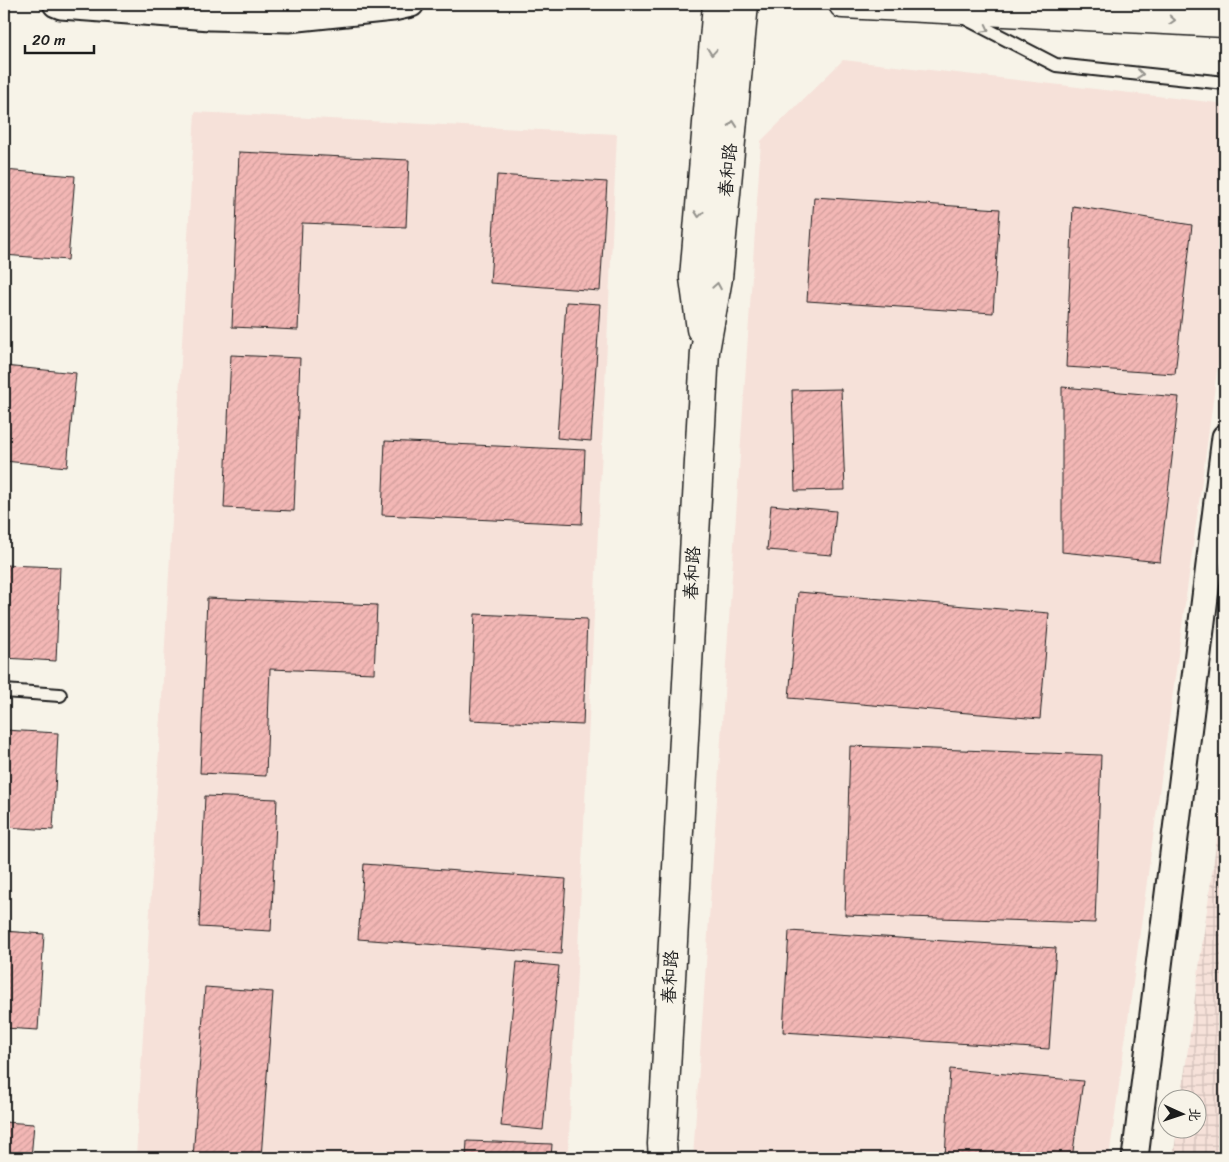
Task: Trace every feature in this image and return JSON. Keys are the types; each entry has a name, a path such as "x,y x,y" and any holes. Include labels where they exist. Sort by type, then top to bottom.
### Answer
{"street":[{"path":"56,4 210,17 289,19 393,8 411,4"},
{"path":"705,351 694,278 716,4"},
{"name":"春和路","path":"661,1154 705,351 718,278 744,4"},
{"path":"843,4 943,7 1225,23"},
{"path":"1135,1158 1225,437"}],"lane":[{"path":"943,7 1056,65 1225,83"},
{"path":"4,690 60,695"}],"shaded area":[{"path":"843,60 1218,103 1225,110 1225,313 1109,1158 693,1158 761,141"},
{"path":"195,112 617,134 568,1158 136,1158"},
{"path":"1225,779 1225,1158 1173,1158 1176,1140 1206,1140 1206,1090 1182,1090"}],"building":[{"path":"239,152 409,160 406,227 302,223 298,330 232,327"},
{"path":"4,170 75,176 68,260 4,255"},
{"path":"497,175 607,182 600,291 490,283"},
{"path":"814,197 1000,209 993,313 807,301"},
{"path":"1073,206 1192,225 1175,374 1066,367"},
{"path":"566,302 600,304 591,441 557,438"},
{"path":"231,355 300,358 294,511 224,508"},
{"path":"4,366 76,373 67,467 4,461"},
{"path":"1062,387 1179,397 1160,562 1062,552"},
{"path":"841,389 845,490 795,491 792,390"},
{"path":"385,441 585,450 582,524 382,515"},
{"path":"771,505 836,511 832,555 767,550"},
{"path":"4,565 60,567 56,661 4,658"},
{"path":"798,592 1049,613 1040,719 789,698"},
{"path":"207,598 377,605 374,673 270,669 266,776 200,773"},
{"path":"475,614 587,619 583,725 470,720"},
{"path":"4,730 58,733 53,830 4,827"},
{"path":"850,746 1101,755 1095,923 845,915"},
{"path":"205,796 277,799 271,931 199,927"},
{"path":"364,864 566,879 561,954 358,939"},
{"path":"4,931 44,934 38,1030 4,1028"},
{"path":"789,931 1056,948 1049,1049 783,1032"},
{"path":"517,962 559,966 543,1130 501,1126"},
{"path":"205,987 273,992 261,1158 193,1158"},
{"path":"950,1069 1083,1081 1072,1158 945,1158"},
{"path":"4,1122 34,1124 31,1158 4,1158"},
{"path":"467,1141 552,1144 551,1158 466,1158"}]}
